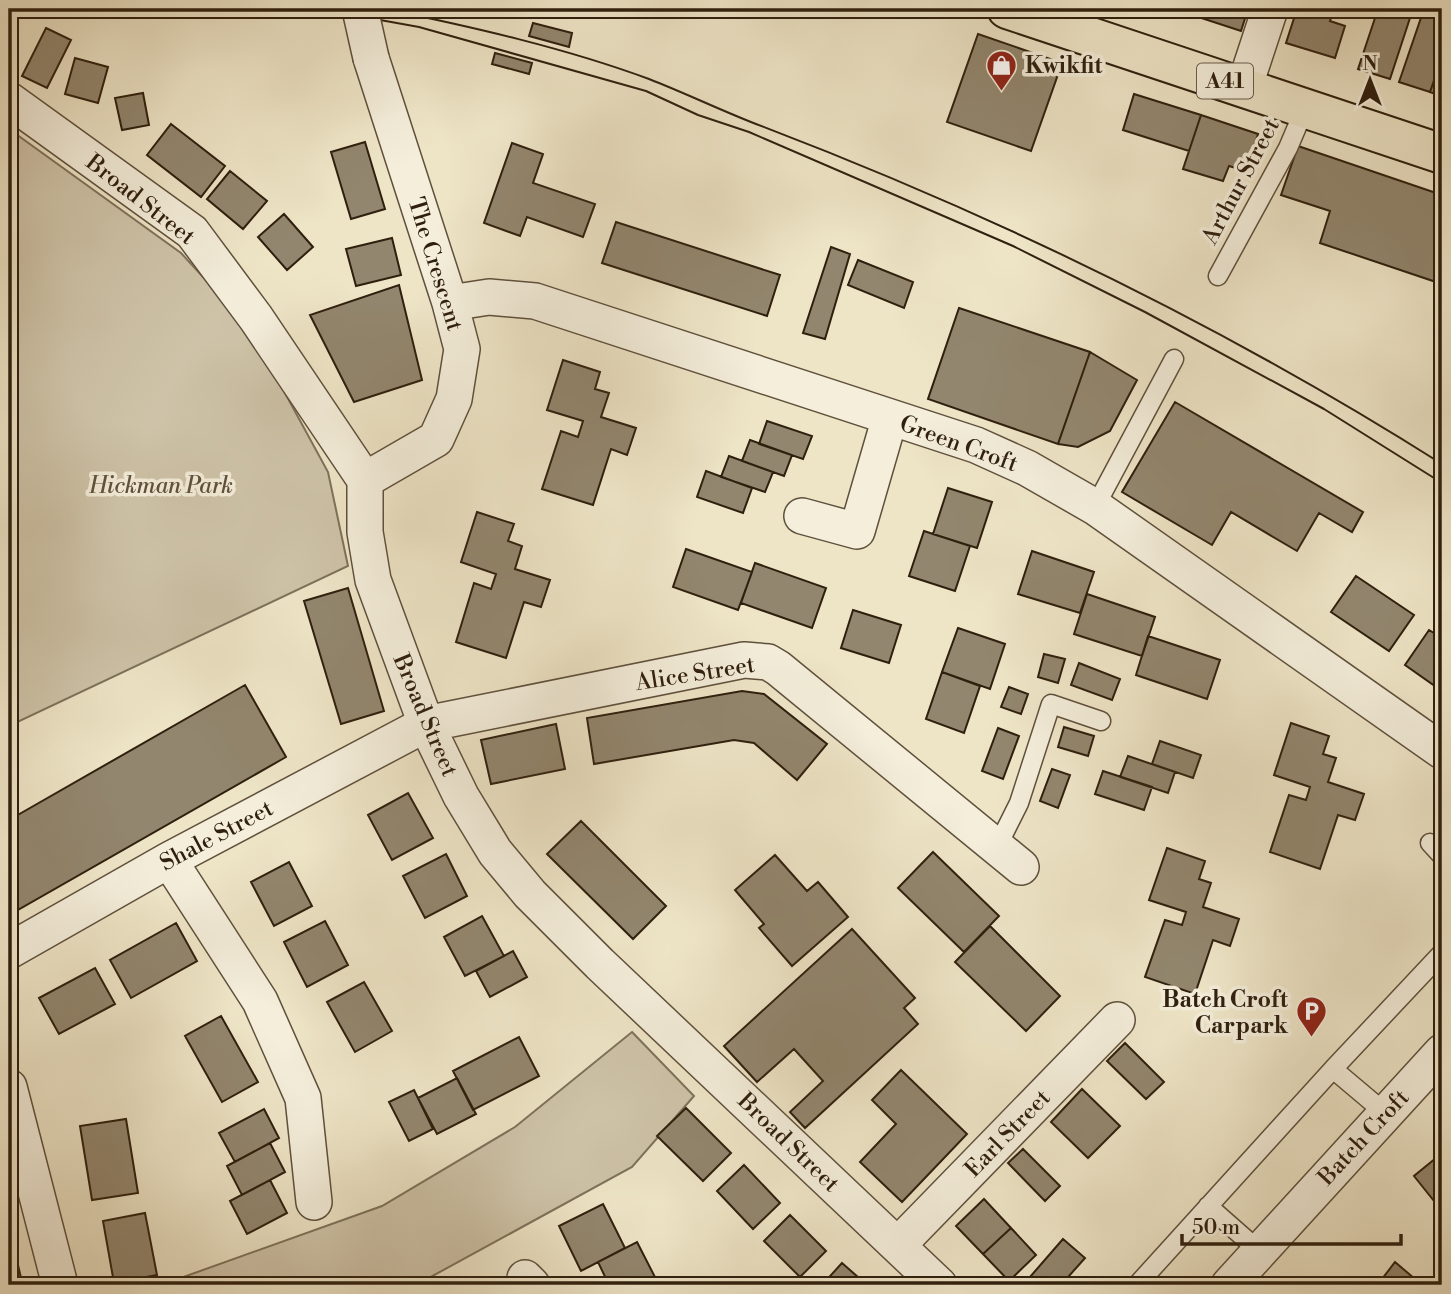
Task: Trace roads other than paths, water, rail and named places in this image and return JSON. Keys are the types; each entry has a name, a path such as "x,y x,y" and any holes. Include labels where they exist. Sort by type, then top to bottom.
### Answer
{"highway":[{"name":"A41","path":"1007,9 1442,154"}],"street":[{"name":"The Crescent","path":"359,9 371,58 450,303 462,349 454,399 436,439 365,480"},
{"path":"1244,88 1270,9"},
{"name":"Broad Street","path":"9,100 192,232 256,318 365,480 365,532 373,580 426,723 461,796 495,852 530,894 939,1285"},
{"name":"Green Croft","path":"450,303 489,297 534,301 976,445 1027,468 1095,507 1442,751"},
{"path":"802,516 857,531 890,417"},
{"name":"Alice Street","path":"426,723 744,660 768,662 1009,857"},
{"name":"Shale Street","path":"9,951 169,860 426,723"},
{"path":"169,860 260,1002 303,1098 314,1202"},
{"name":"Earl Street","path":"898,1245 1117,1020"},
{"name":"Batch Croft","path":"1229,1285 1384,1112 1442,1052"},
{"path":"9,1087 18,1161 61,1285"}],"lane":[{"name":"Arthur Street","path":"1218,276 1288,148 1305,108"},
{"path":"1095,507 1174,359"},
{"path":"1009,857 1019,803 1051,704 1101,721"},
{"path":"1137,1285 1442,953"},
{"path":"1333,1069 1384,1112"},
{"path":"1208,1206 1258,1250"}],"tram line":[{"path":"319,9 419,27 646,91 698,115 749,132 1013,246 1145,312 1324,409 1442,483"},
{"path":"385,9 518,39 617,68 935,197 1022,236 1193,320 1277,366 1442,464"}],"place":[{"name":"Kwikfit","path":"1002,92"},
{"name":"Batch Croft Carpark","path":"1311,1039"}],"park label":[{"name":"Hickman Park","path":"161,485"}]}
